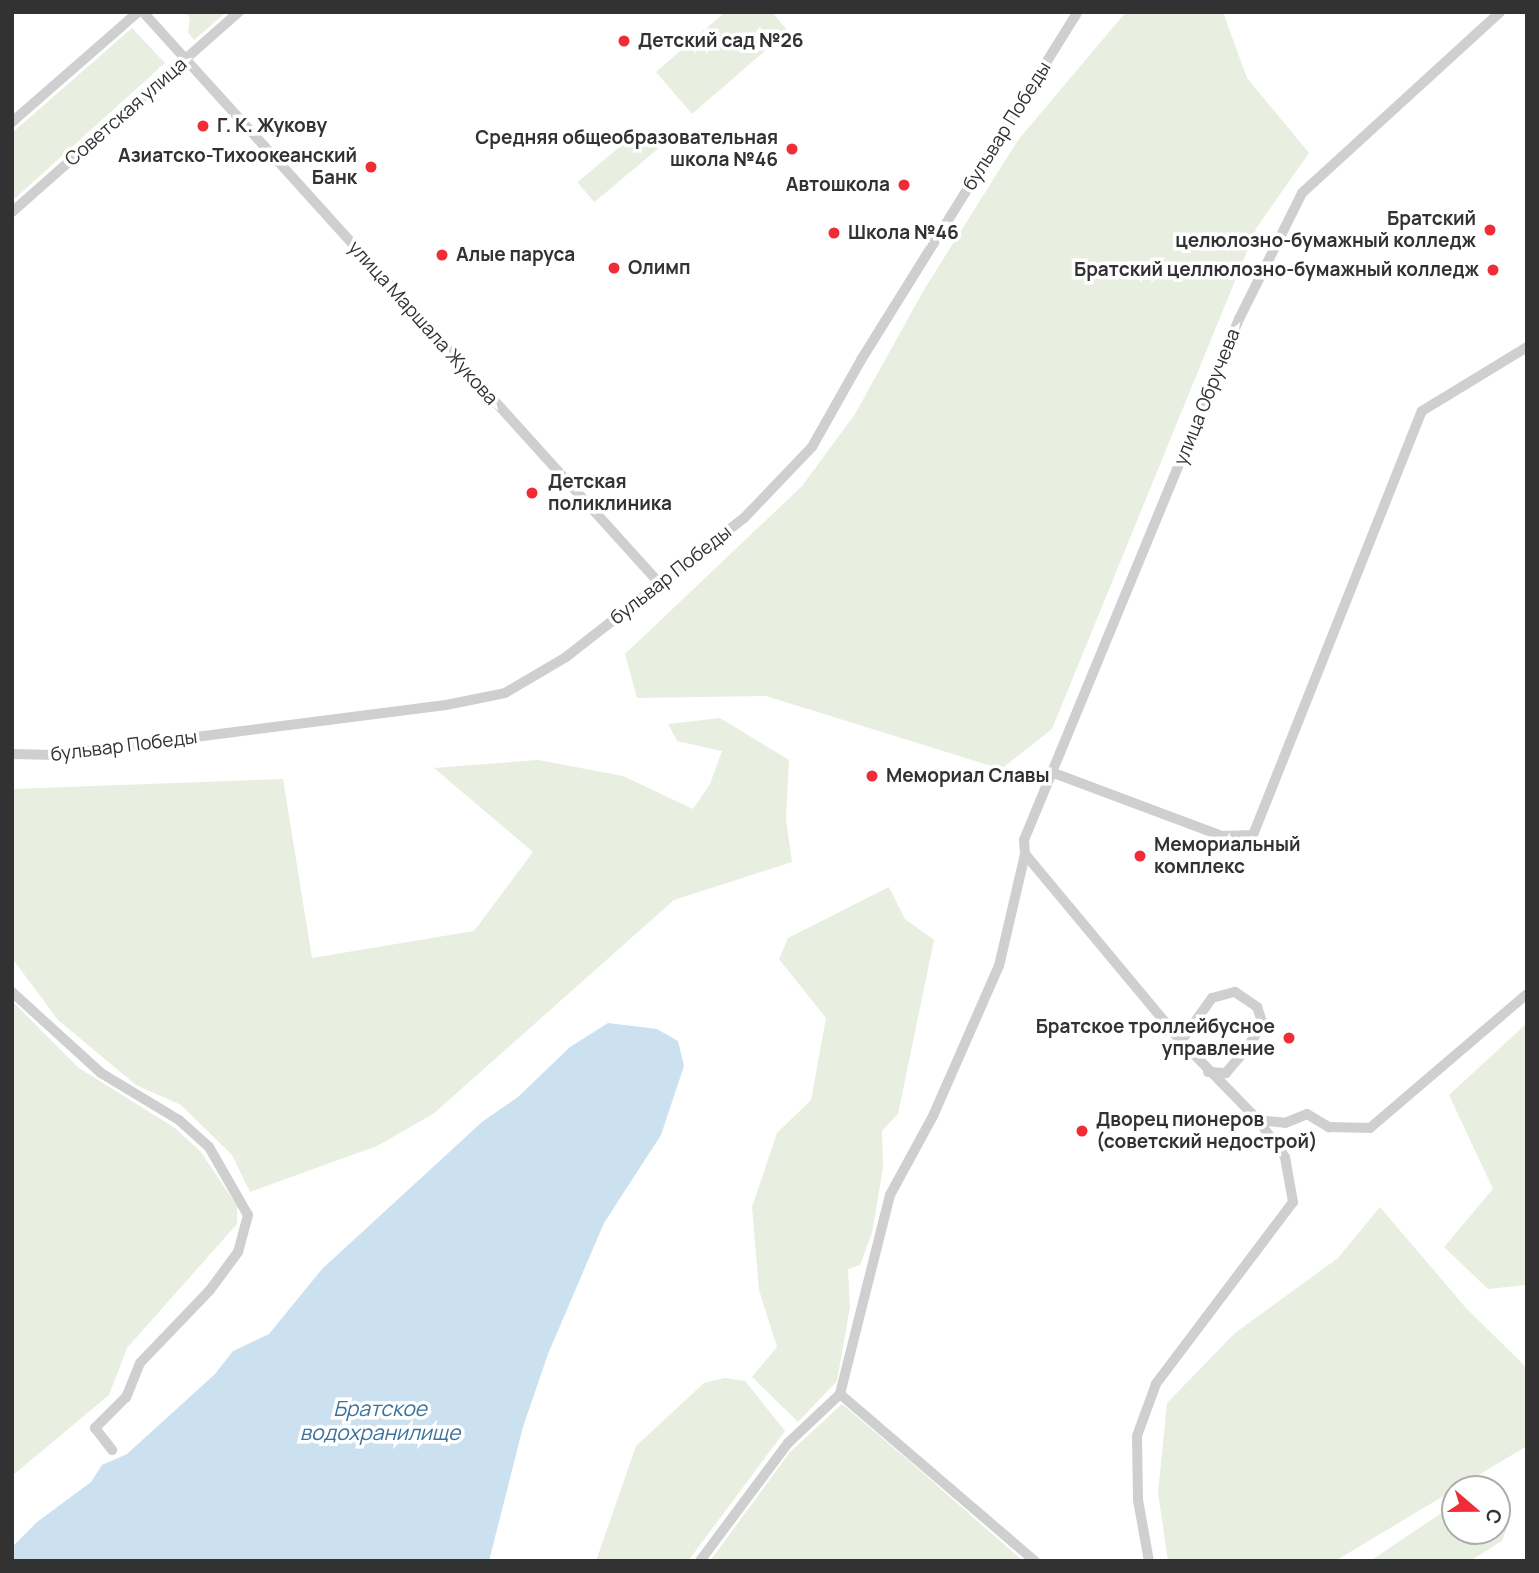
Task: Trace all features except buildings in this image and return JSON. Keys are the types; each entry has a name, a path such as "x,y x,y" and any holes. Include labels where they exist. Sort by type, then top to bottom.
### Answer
{"street":[{"name":"улица Маршала Жукова","path":"141,12 187,58 662,585"},
{"path":"12,122 141,12"},
{"name":"Советская улица","path":"12,212 239,12"},
{"name":"бульвар Победы","path":"12,754 78,752 446,705 505,692 566,657 662,585 745,517 812,447 861,360 1077,12"},
{"name":"улица Обручева","path":"840,1394 890,1195 933,1116 999,966 1025,854 1024,840 1239,319 1303,193 1500,12"},
{"path":"1051,772 1222,836 1253,835 1422,411 1527,347"},
{"path":"1025,854 1208,1072 1258,1120 1285,1157 1293,1202 1156,1384 1137,1436 1138,1500 1149,1561"},
{"path":"12,992 101,1073 178,1120 209,1147 248,1215 238,1252 211,1290 140,1363 126,1397 95,1428 112,1450"},
{"path":"1181,1041 1212,998 1235,992 1257,1007 1263,1024 1247,1048 1226,1073 1208,1072"},
{"path":"1258,1120 1285,1123 1307,1114 1329,1127 1370,1128 1527,993"},
{"path":"700,1561 788,1443 840,1394 1035,1561"}],"green space":[{"path":"185,12 226,12 194,40 188,32 190,18"},
{"path":"725,12 772,12 788,31 692,114 656,72"},
{"path":"1126,12 1223,12 1247,78 1309,153 1257,227 1052,729 1001,769 766,696 637,698 625,654 802,486 855,414 925,288 1018,140"},
{"path":"132,28 165,63 12,201 12,133"},
{"path":"641,129 658,149 594,202 577,182"},
{"path":"720,718 789,760 786,819 792,862 674,900 433,1114 377,1146 250,1192 232,1155 181,1105 136,1085 58,1020 12,958 12,789 283,779 312,958 474,931 533,852 434,768 538,760 623,776 693,809 710,784 722,751 677,741 668,724"},
{"path":"889,887 905,919 934,940 898,1114 882,1131 883,1168 872,1233 860,1265 848,1269 850,1307 837,1381 798,1422 752,1377 777,1347 759,1290 752,1207 777,1133 811,1100 826,1018 779,959 788,938"},
{"path":"12,1001 79,1068 175,1128 201,1152 237,1206 237,1224 127,1348 109,1395 12,1476"},
{"path":"1527,1023 1527,1285 1488,1289 1444,1247 1493,1189 1449,1095"},
{"path":"1380,1207 1466,1308 1527,1368 1527,1446 1479,1475 1441,1475 1441,1498 1335,1561 1168,1561 1158,1493 1167,1403 1235,1333 1338,1258"},
{"path":"725,1378 745,1381 785,1431 688,1561 596,1561 636,1446 704,1383"},
{"path":"842,1404 1023,1561 710,1561 790,1452"},
{"path":"1441,1513 1441,1545 1496,1545 1470,1561 1370,1561"}],"water":[{"name":"Братское водохранилище","path":"608,1023 657,1029 678,1041 684,1066 661,1135 604,1223 548,1354 523,1427 489,1561 12,1561 12,1547 37,1522 91,1482 102,1465 127,1454 215,1374 233,1351 269,1334 322,1269 482,1122 518,1097 570,1047"}],"place":[{"name":"Детский сад №26","path":"624,41"},
{"name":"Г. К. Жукову","path":"203,126"},
{"name":"Средняя общеобразовательная школа №46","path":"792,149"},
{"name":"Азиатско-Тихоокеанский Банк","path":"371,167"},
{"name":"Автошкола","path":"904,185"},
{"name":"Братский целюлозно-бумажный колледж","path":"1490,230"},
{"name":"Школа №46","path":"834,233"},
{"name":"Алые паруса","path":"442,255"},
{"name":"Олимп","path":"614,268"},
{"name":"Братский целлюлозно-бумажный колледж","path":"1493,270"},
{"name":"Детская поликлиника","path":"532,493"},
{"name":"Мемориал Славы","path":"872,776"},
{"name":"Мемориальный комплекс","path":"1140,856"},
{"name":"Братское троллейбусное управление","path":"1289,1038"},
{"name":"Дворец пионеров (советский недострой)","path":"1082,1131"}]}
